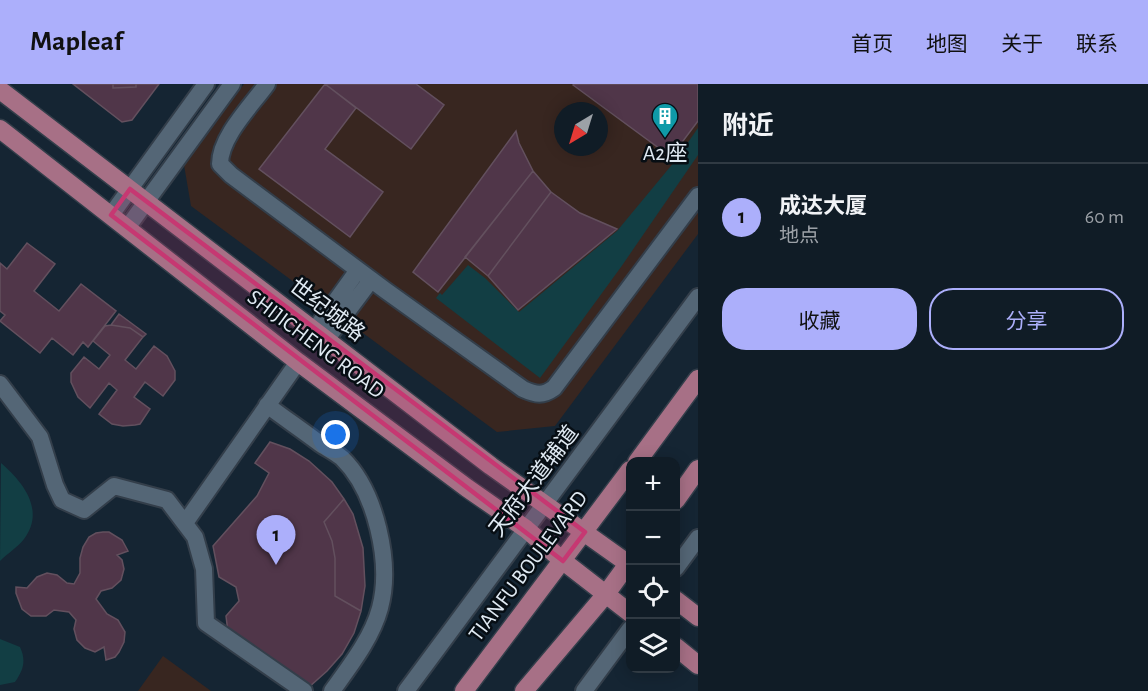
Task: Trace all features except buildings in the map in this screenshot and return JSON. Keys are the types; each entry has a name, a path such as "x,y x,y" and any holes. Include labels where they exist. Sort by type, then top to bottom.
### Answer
{"main road":[{"name":"世纪城路","path":"0,90 491,466 626,560"},
{"name":"SHIJICHENG ROAD","path":"0,129 298,362 526,529 626,610"},
{"path":"641,457 698,379"},
{"path":"680,493 698,469"},
{"name":"TIANFU BOULEVARD","path":"464,691 626,476"},
{"path":"524,691 628,565"},
{"path":"680,604 698,617"},
{"path":"680,651 698,664"}],"street":[{"path":"111,215 206,84"},
{"path":"127,228 232,84"},
{"path":"267,84 225,142 220,154 220,164 365,275 523,389 534,394 545,394 555,388 698,196"},
{"path":"320,335 365,275"},
{"name":"天府大道辅道","path":"406,691 698,297"},
{"path":"185,523 298,362"},
{"path":"0,384 40,437 62,500 84,510 114,486 167,500 195,537 204,569 206,623 304,691"},
{"path":"267,405 342,459 363,489 377,523 384,580 380,609 363,645 332,691"},
{"path":"677,565 698,538"},
{"path":"584,691 626,634"}],"highlighted area":[{"path":"130,189 585,532 563,561 111,215"}],"shaded area":[{"path":"244,84 698,84 698,234 555,426 497,432 191,206 184,165"},
{"path":"698,128 698,155 621,267 540,378 436,298 440,293 442,295 468,265 485,278 519,312 617,231 675,161"},
{"path":"1,463 17,478 29,497 33,517 24,539 0,561"},
{"path":"0,639 20,647 23,660 22,669 15,682 0,685"},
{"path":"163,656 211,691 138,691"}],"place":[{"name":"A2座","path":"665,139"},
{"name":"成达大厦","path":"276,565"}]}
